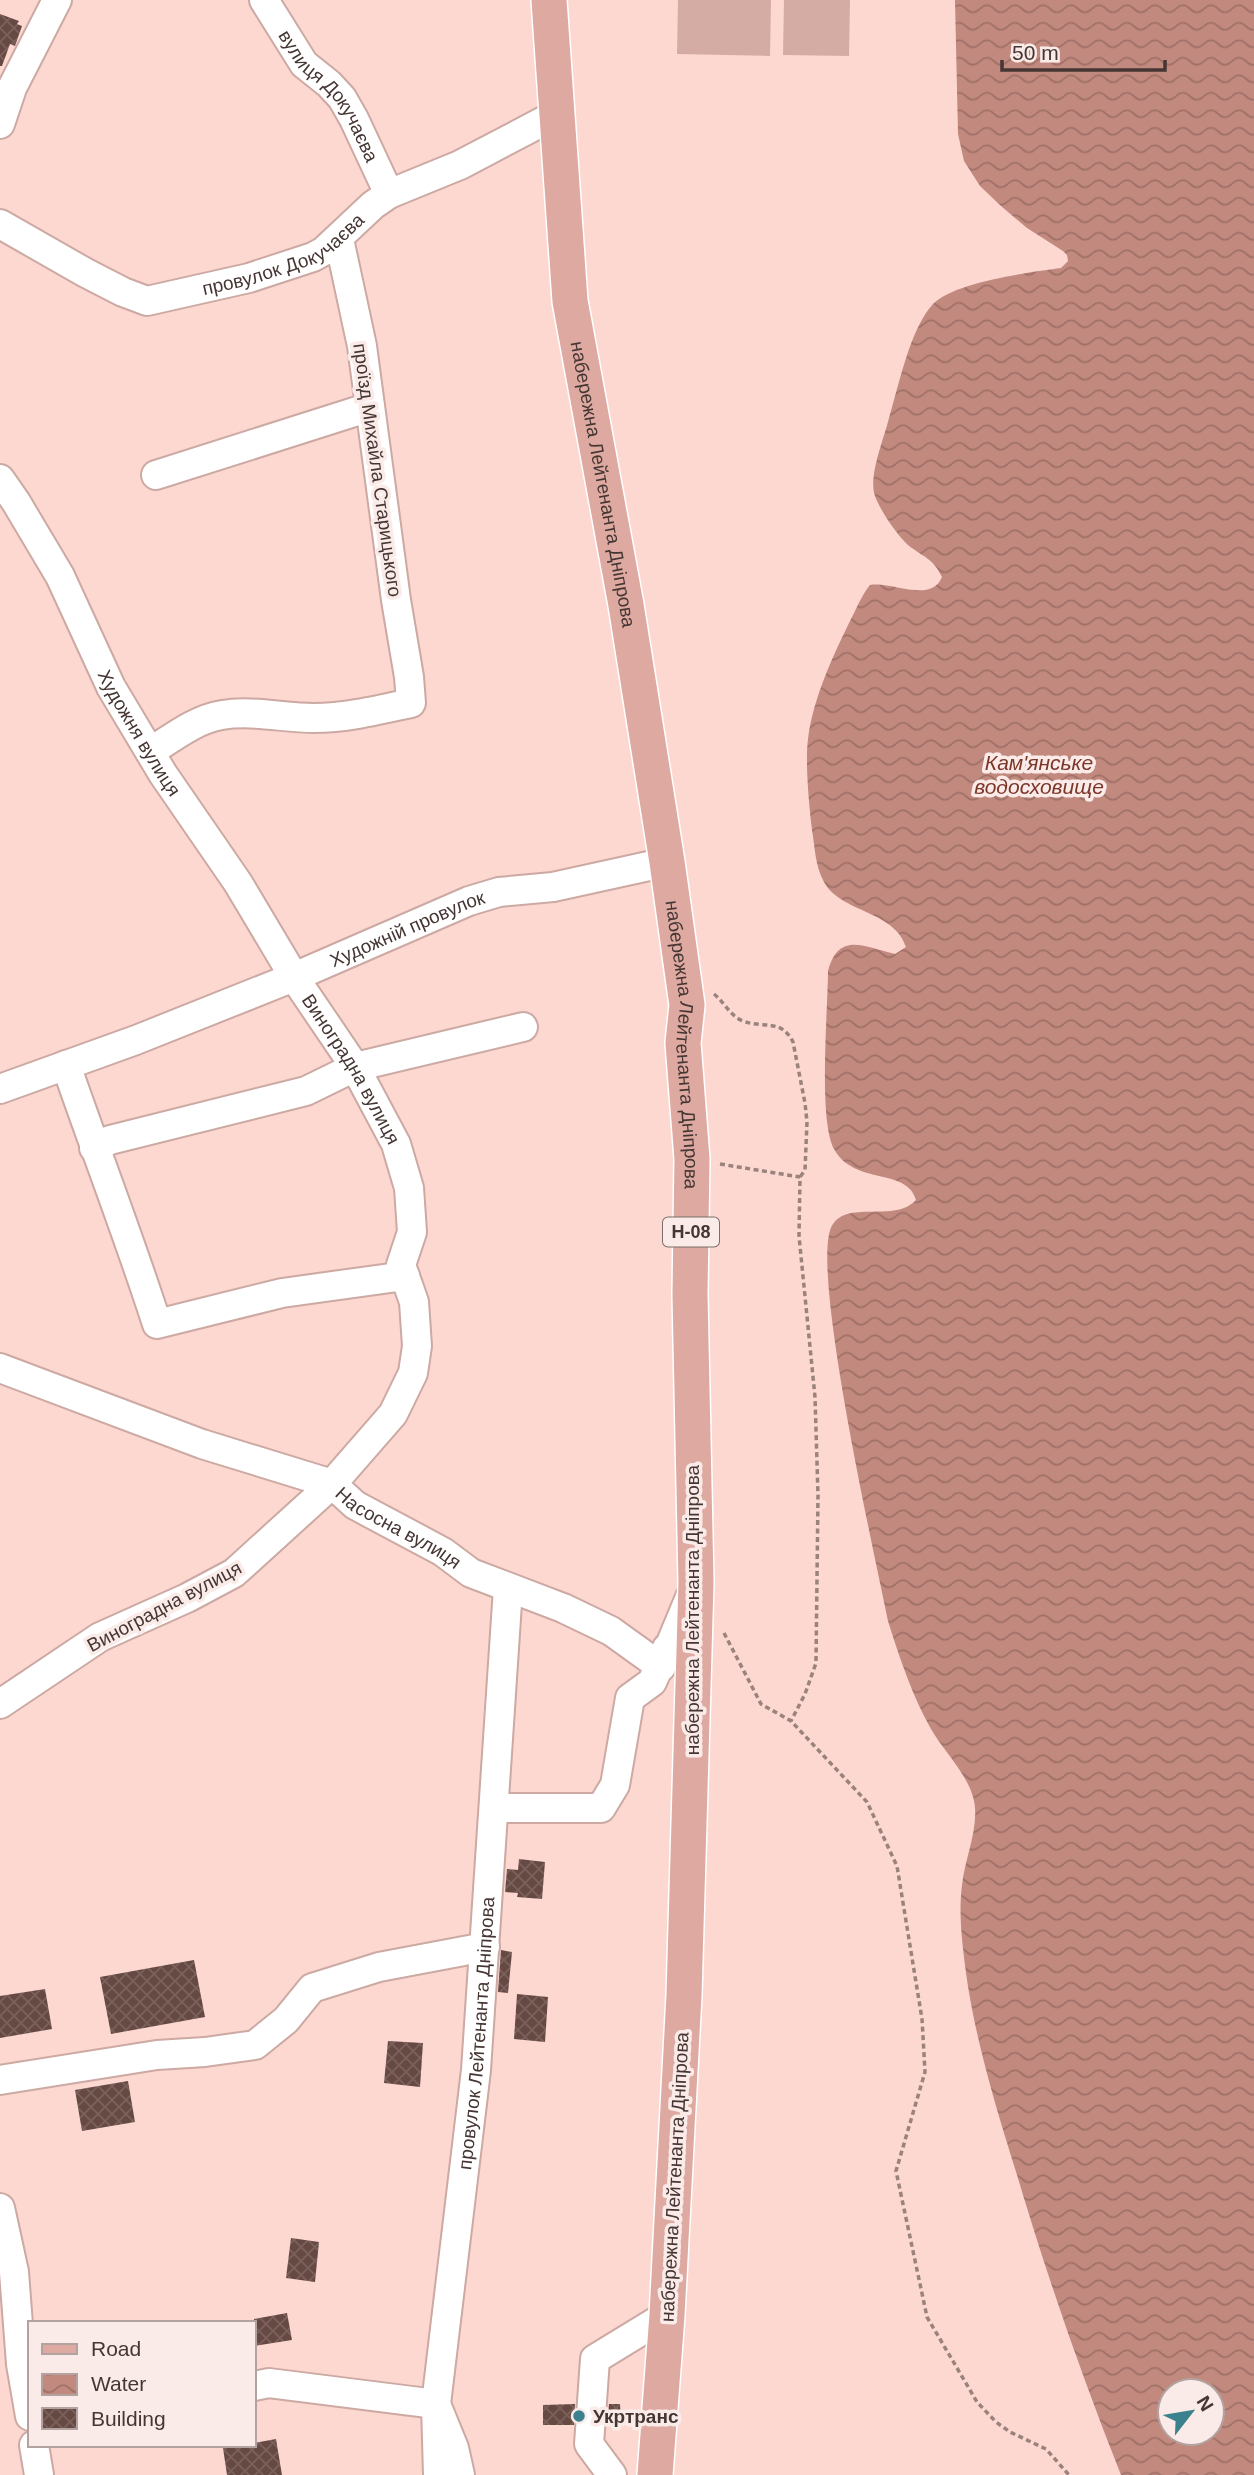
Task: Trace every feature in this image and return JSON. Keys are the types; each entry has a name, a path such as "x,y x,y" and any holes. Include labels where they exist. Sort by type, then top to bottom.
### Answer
{"main road":[{"name":"набережна Лейтенанта Дніпрова","path":"549,0 570,301 626,605 687,1005 682,1044 692,1159 690,1294 696,1582 684,1995 667,2315 655,2475"}],"street":[{"path":"0,124 12,89 57,0"},
{"name":"вулиця Докучаєва","path":"264,0 304,64 329,84 342,99 389,194"},
{"name":"провулок Докучаєва","path":"0,224 86,273 147,301 249,278 301,263 324,251 373,205 389,194 460,165 557,114"},
{"name":"проїзд Михайла Старицького","path":"150,752 190,727 221,715 259,714 315,718 375,711 411,703 362,345 339,239"},
{"path":"156,475 370,407"},
{"name":"Художня вулиця","path":"0,479 60,576 111,688 150,752 238,883 294,977"},
{"name":"Художній провулок","path":"0,1089 294,977 469,901 499,891 553,887 667,862"},
{"name":"Виноградна вулиця","path":"0,1704 100,1637 187,1598 234,1573 332,1484 393,1414 413,1373 417,1346 414,1302 401,1265 412,1232 409,1188 396,1144 355,1067 294,977"},
{"path":"94,1148 110,1140 306,1091 355,1067 523,1027"},
{"path":"66,1065 157,1324 282,1293 405,1276"},
{"name":"Насосна вулиця","path":"0,1368 202,1444 332,1484 355,1505 443,1552 471,1573 563,1608 611,1631 661,1667 696,1582"},
{"path":"494,1808 601,1808 615,1785 630,1698 652,1682 696,1582"},
{"name":"провулок Лейтенанта Дніпрова","path":"438,2475 436,2404 476,2070 508,1588"},
{"path":"0,2080 157,2055 255,2045 286,2020 312,1988 379,1967 485,1947"},
{"path":"0,2208 14,2273 21,2364 28,2404"},
{"path":"612,2475 589,2444 595,2359 667,2315"},
{"path":"256,2386 269,2383 436,2404 454,2448 460,2475"},
{"path":"34,2447 39,2475"}],"path":[{"path":"683,966 719,998 734,1016 745,1022 777,1026 788,1032 793,1042 806,1112 805,1170 800,1177 799,1236 815,1397 816,1663 805,1694 791,1721"},
{"path":"692,1159 800,1177"},
{"path":"722,1630 761,1704 791,1721 867,1802 897,1866 922,2019 925,2072 896,2171 927,2317 977,2402 1010,2432 1046,2449 1069,2475"}],"shaded area":[{"path":"678,0 771,0 770,56 677,54"},
{"path":"784,0 850,0 849,56 783,55"}],"water":[{"name":"Кам'янське водосховище","path":"955,0 1254,0 1254,2475 1121,2475 1093,2401 1053,2288 1010,2151 988,2078 971,2005 963,1945 961,1897 975,1818 973,1797 966,1780 924,1716 888,1621 836,1350 827,1249 833,1224 850,1213 897,1210 916,1200 911,1190 902,1183 854,1168 834,1149 829,1134 825,1090 828,971 833,958 846,946 863,946 895,954 906,947 891,926 842,900 832,892 821,876 815,850 808,784 807,748 810,724 830,665 870,585 910,590 929,589 937,585 942,577 931,562 908,545 894,529 877,502 873,488 878,457 901,374 925,315 943,296 958,290 994,279 1061,268 1068,261 1063,251 1027,228 980,186 964,161 958,134"}],"building":[{"path":"0,14 19,21 17,24 22,26 15,46 10,44 2,66 0,66"},
{"path":"519,1859 545,1862 542,1899 517,1897 518,1893 505,1892 507,1869 518,1870"},
{"path":"501,1950 512,1952 508,1993 498,1992"},
{"path":"194,1960 205,2017 111,2034 100,1977"},
{"path":"45,1989 52,2029 0,2038 0,1996"},
{"path":"517,1994 548,1997 545,2042 514,2039"},
{"path":"388,2041 423,2043 420,2087 384,2083"},
{"path":"128,2081 135,2122 82,2131 75,2090"},
{"path":"291,2238 319,2242 315,2282 286,2278"},
{"path":"287,2313 292,2340 256,2346 254,2319"},
{"path":"575,2404 574,2425 543,2425 543,2405"},
{"path":"609,2404 620,2404 621,2424 607,2424"},
{"path":"276,2439 282,2475 227,2475 223,2448 256,2447 256,2443"}],"place":[{"name":"Укртранс","path":"579,2416"}]}
